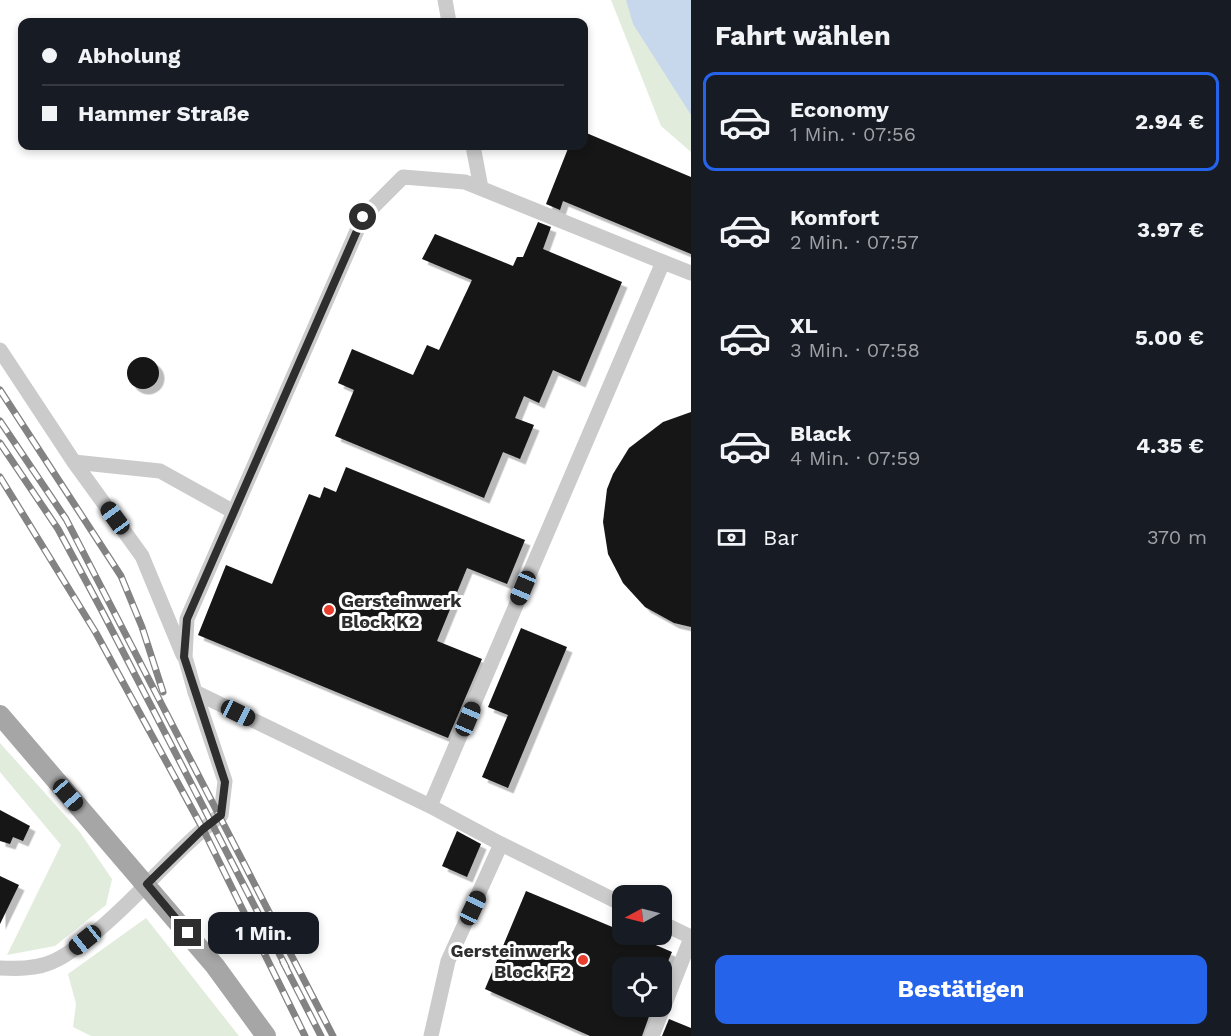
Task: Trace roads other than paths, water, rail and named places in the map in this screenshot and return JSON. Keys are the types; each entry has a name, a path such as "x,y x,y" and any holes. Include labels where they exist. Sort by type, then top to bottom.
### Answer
{"main road":[{"path":"0,715 215,966 266,1036"}],"street":[{"path":"445,0 449,18"},
{"path":"474,150 481,188"},
{"path":"184,657 187,619 363,217 403,177 465,182 691,273"},
{"path":"430,806 663,262"},
{"path":"0,350 74,462 142,556 184,657 225,782 221,815 203,829 113,918 54,962 15,969 0,968"},
{"path":"74,462 160,471 234,512"},
{"path":"195,692 430,806 612,899"},
{"path":"431,1036 448,961 501,844"},
{"path":"651,1036 691,937 672,927"}],"water":[{"path":"626,0 691,0 691,115 633,24"}],"railway":[{"path":"0,390 121,576 142,627 163,692"},
{"path":"0,421 66,519 333,1036"},
{"path":"0,443 58,529 286,967"},
{"path":"0,477 96,633 203,829 305,1036"},
{"path":"283,962 321,1036"}],"place":[{"name":"Gersteinwerk Block K2","path":"329,610"},
{"name":"Gersteinwerk Block F2","path":"583,960"}]}
